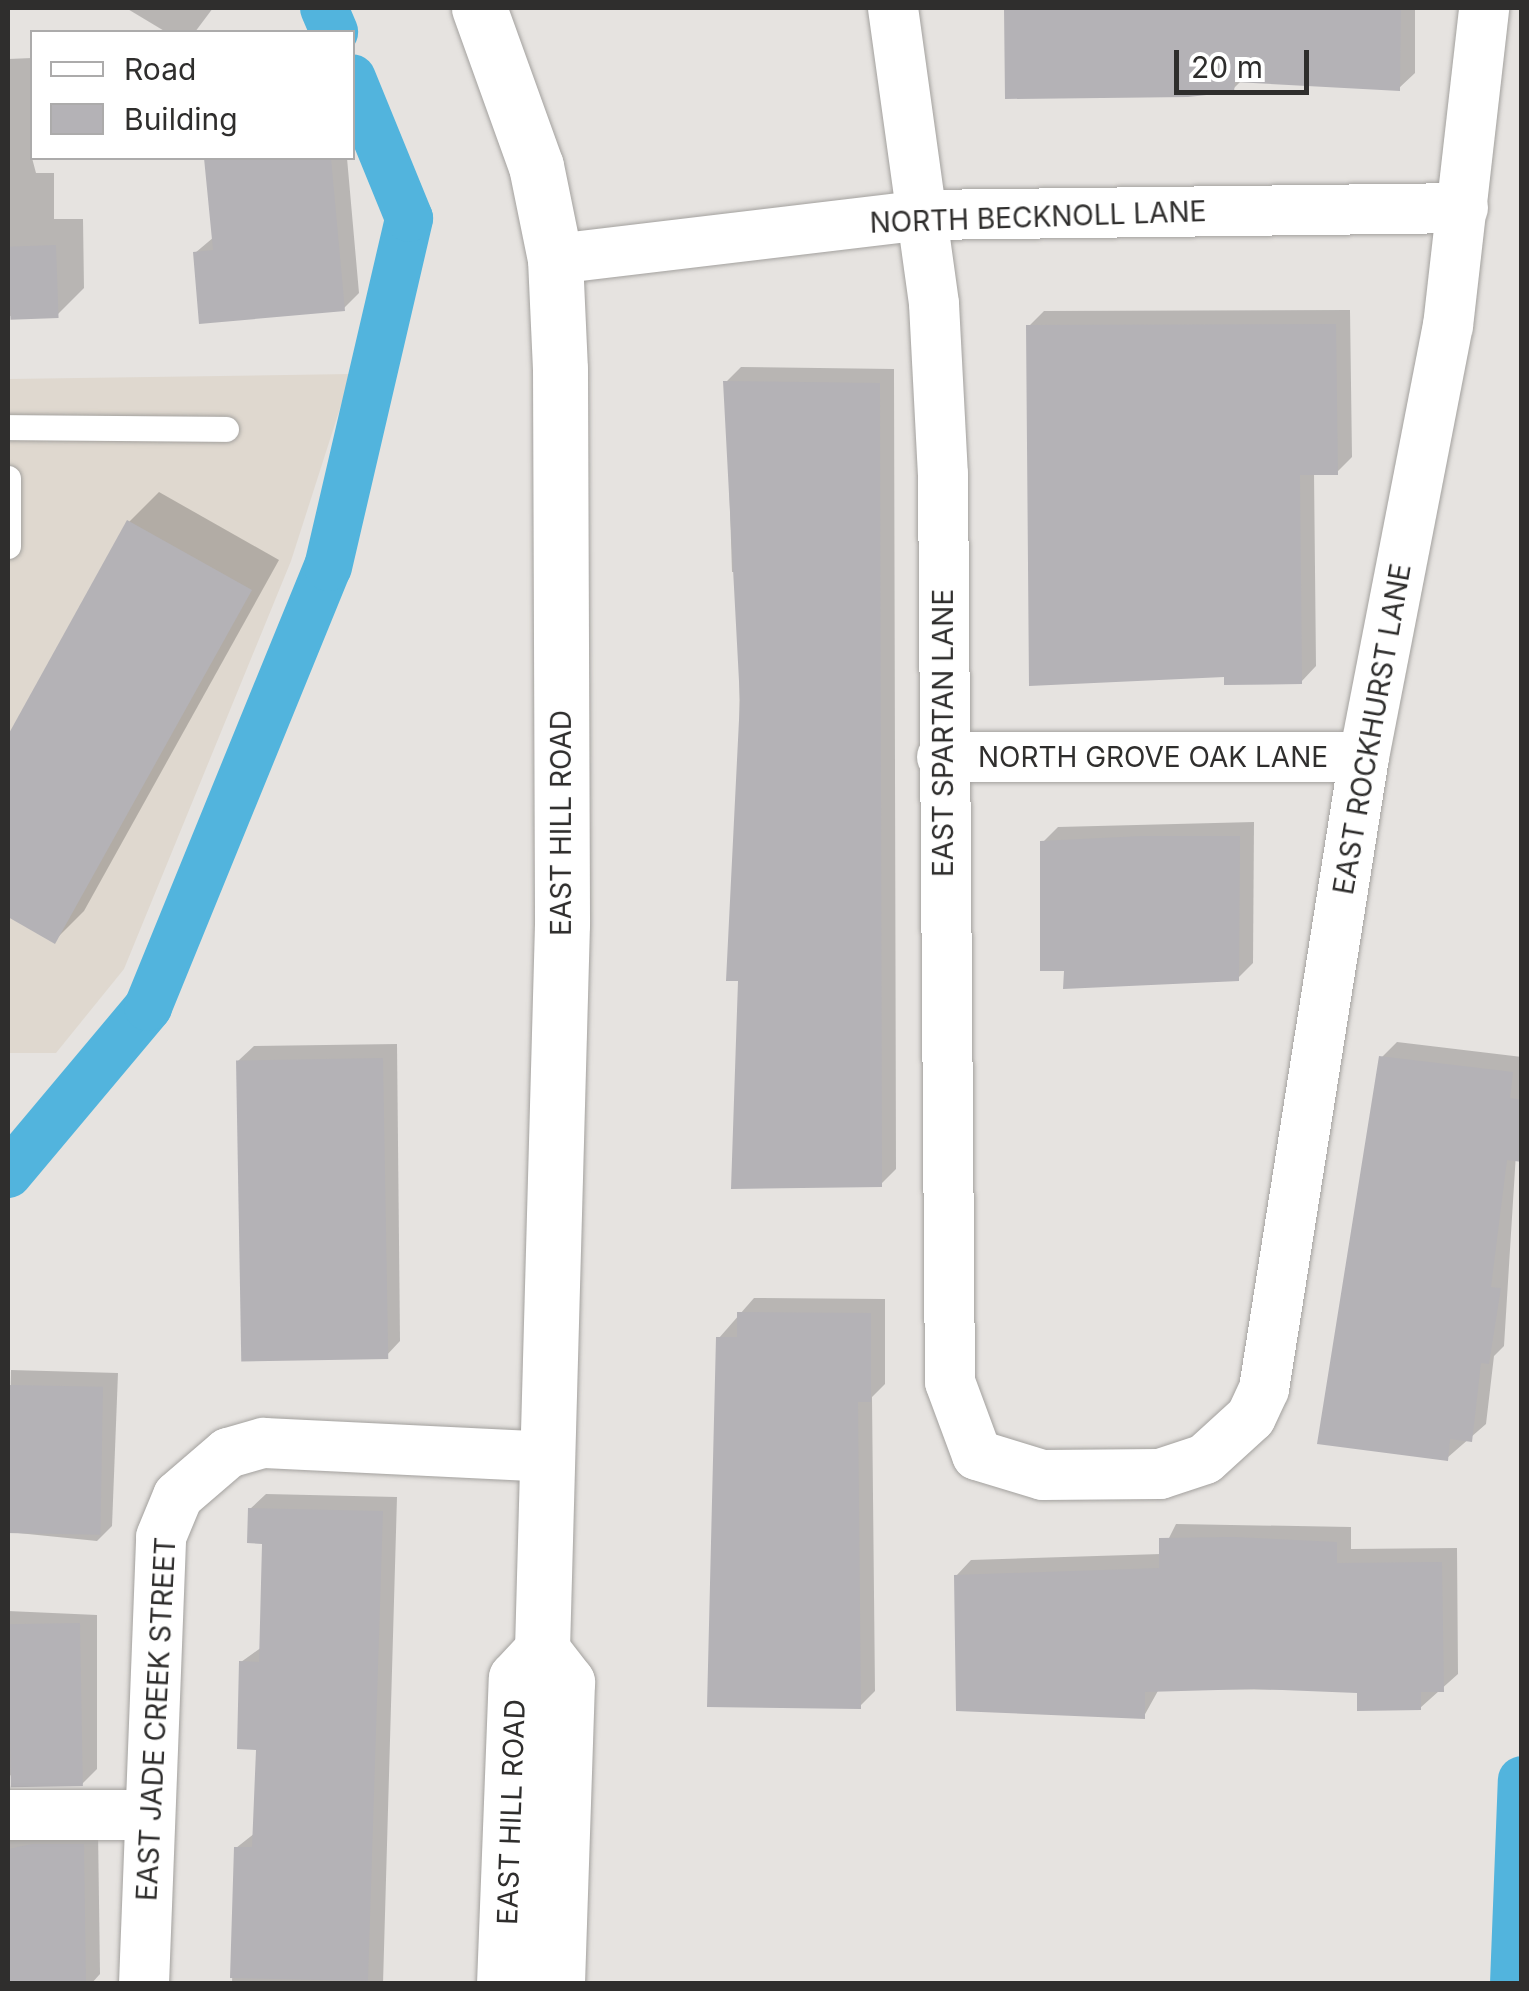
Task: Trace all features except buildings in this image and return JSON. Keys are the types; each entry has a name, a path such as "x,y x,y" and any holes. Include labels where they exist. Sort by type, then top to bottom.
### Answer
{"street":[{"name":"EAST HILL ROAD","path":"479,8 519,99 555,259 562,924 542,1650 568,1682 557,1984"},
{"name":"EAST SPARTAN LANE","path":"893,8 924,215 943,474 942,758 950,1382 977,1455 1044,1475 1160,1474 1230,1441"},
{"name":"EAST ROCKHURST LANE","path":"1230,1441 1264,1389 1364,758 1462,208 1484,8"},
{"name":"NORTH BECKNOLL LANE","path":"555,259 924,215 1462,208"},
{"name":"NORTH GROVE OAK LANE","path":"942,758 1364,758"},
{"name":"EAST JADE CREEK STREET","path":"144,1984 161,1537 178,1496 205,1468 264,1443 548,1457"},
{"name":"EAST HILL ROAD","path":"504,1984 516,1678 542,1650"},
{"path":"8,1814 150,1815"}],"lane":[{"path":"8,427 226,430"},
{"path":"8,478 8,546"}],"shaded area":[{"path":"351,374 291,561 124,969 56,1053 8,1053 8,379"}],"waterway":[{"path":"324,8 333,30"},
{"path":"8,1174 148,1007 328,567 409,218 355,85"},
{"path":"1514,1984 1522,1780"}]}
